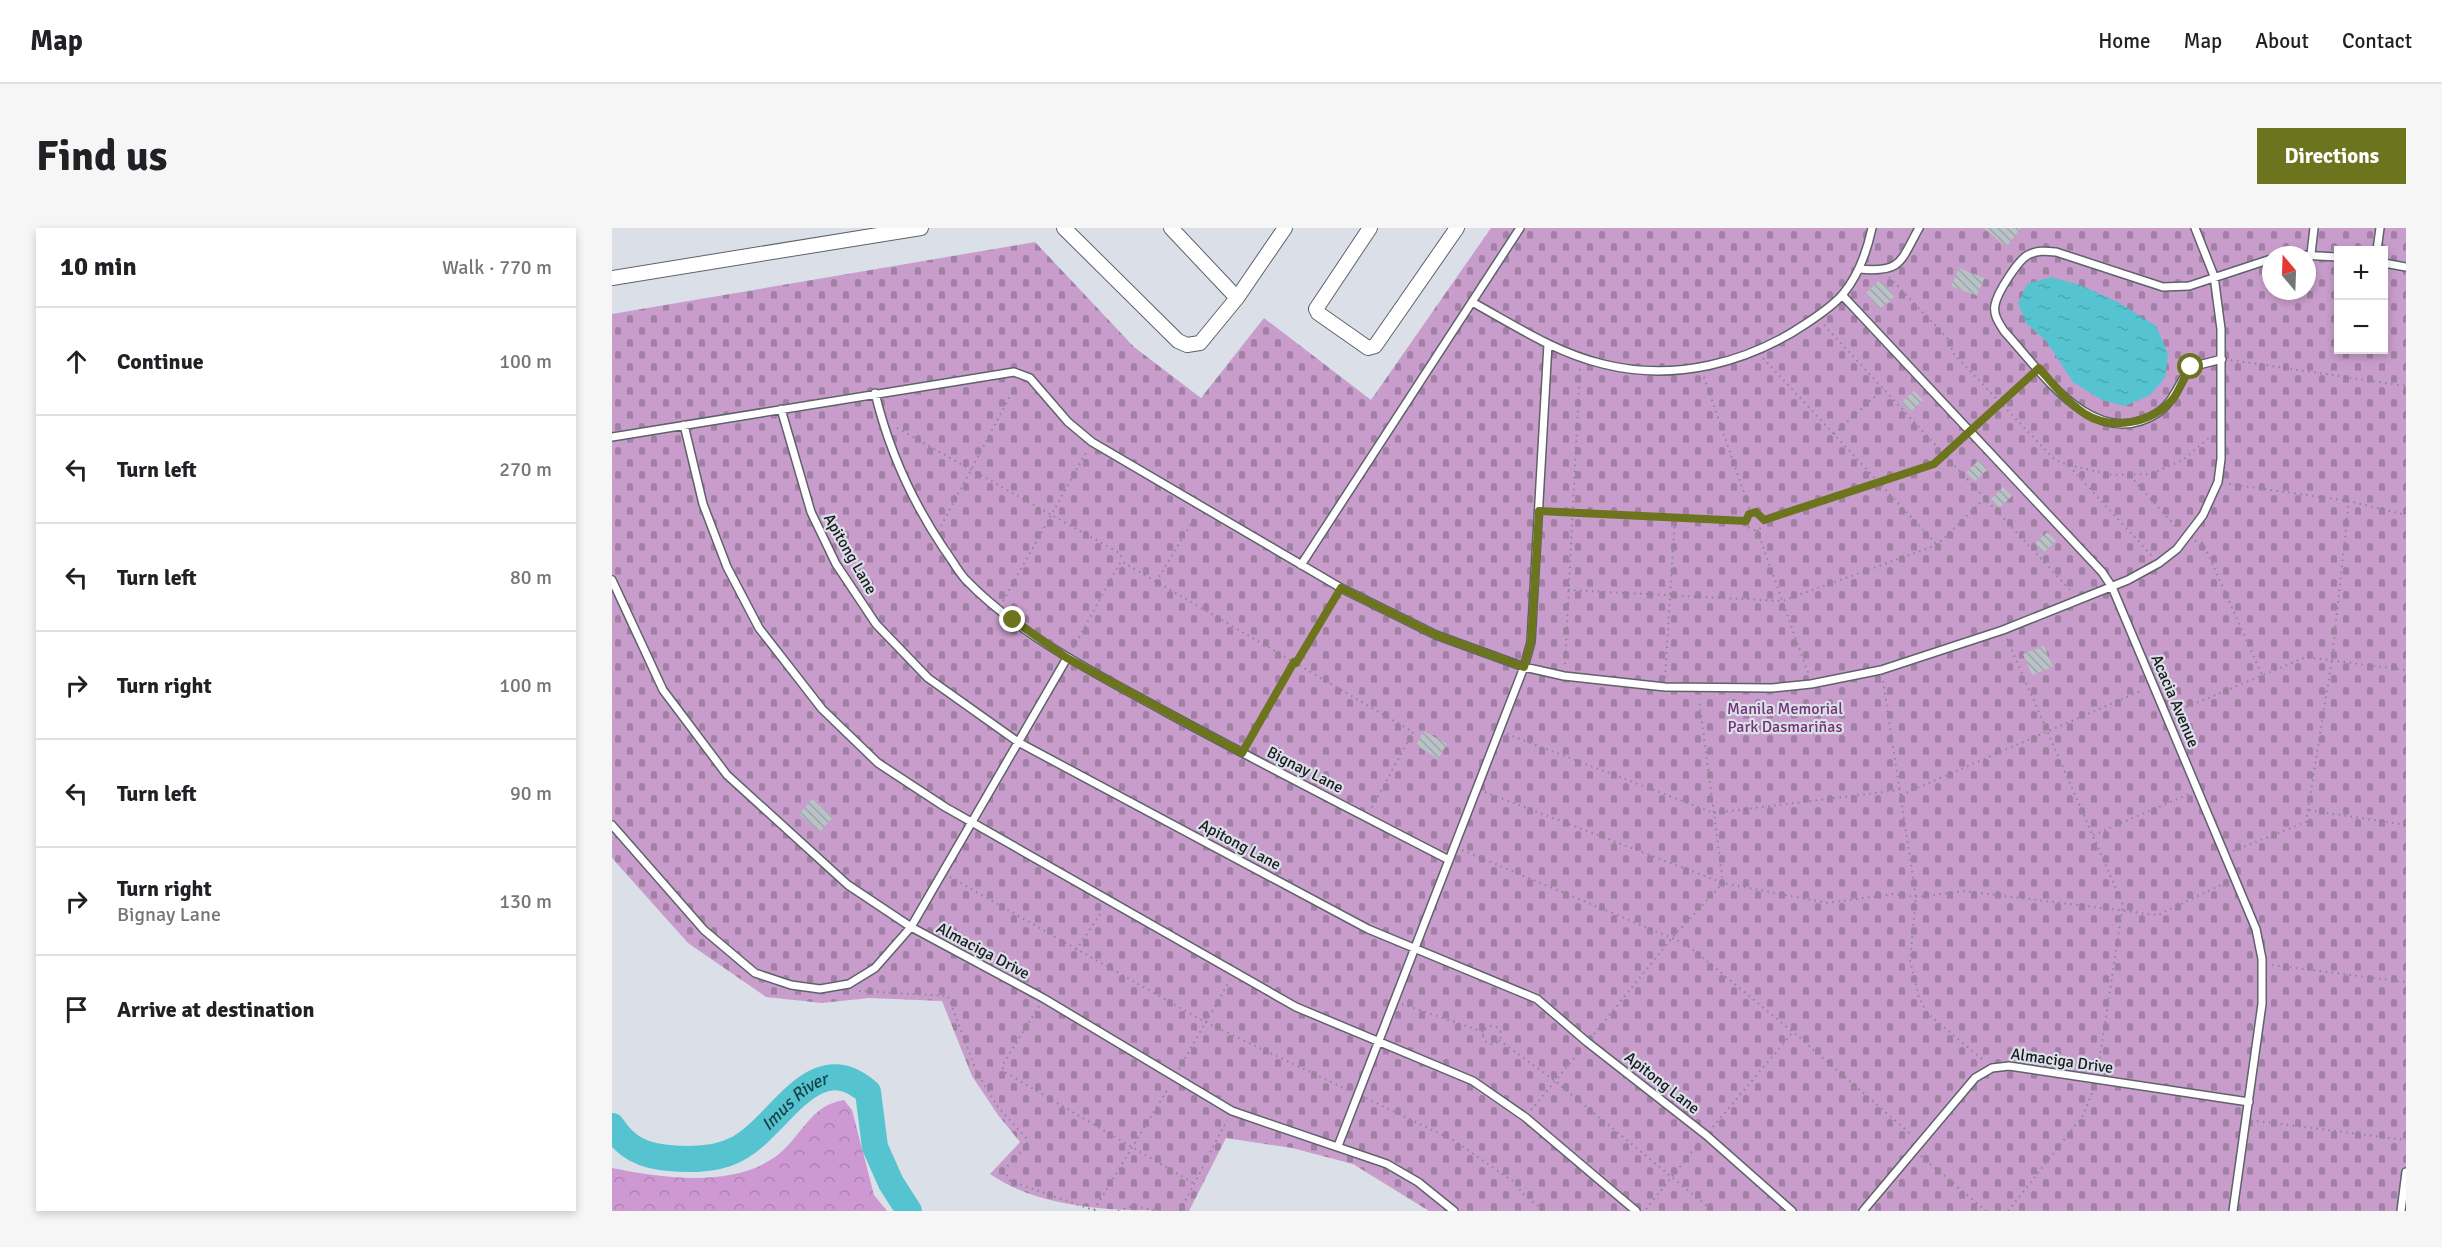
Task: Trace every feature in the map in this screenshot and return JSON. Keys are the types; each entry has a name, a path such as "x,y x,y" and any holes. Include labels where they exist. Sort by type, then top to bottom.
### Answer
{"street":[{"path":"612,278 921,228"},
{"path":"1064,228 1178,341 1186,345 1200,343 1237,298 1285,228"},
{"path":"1171,228 1237,298"},
{"path":"1370,228 1316,309 1318,313 1368,348 1375,346 1457,228"}],"lane":[{"path":"1301,565 1520,228"},
{"path":"1472,302 1548,344 1580,358 1634,370 1701,367 1756,351 1789,335 1842,296 1859,268 1872,228"},
{"path":"1859,268 1883,271 1901,261 1919,228"},
{"path":"612,437 1003,372 1022,374 1030,378 1068,422 1092,442 1341,588 1436,635 1524,667 1564,676 1665,687 1772,688 1811,684 1881,670 2003,630 2112,587 2158,563 2186,538 2203,515 2218,482 2222,425 2222,359 2214,276 2195,228"},
{"path":"2312,246 2314,228"},
{"path":"2378,246 2380,228"},
{"path":"2222,359 2191,367 2174,397 2159,412 2139,421 2121,423 2100,421 2070,403 2004,331 1996,318 1995,305 2017,264 2027,255 2040,251 2056,252 2163,287 2189,286 2262,262"},
{"path":"2316,255 2334,257"},
{"path":"2388,264 2406,267"},
{"name":"Acacia Avenue","path":"1842,296 2102,572 2112,587 2167,715 2256,929 2262,964 2262,1004 2233,1211"},
{"path":"1338,1146 1524,667 1531,642 1548,344"},
{"name":"Bignay Lane","path":"875,393 881,419 904,484 935,536 964,578 999,608 1067,658 1242,753 1449,860"},
{"name":"Apitong Lane","path":"781,409 811,512 836,564 876,624 928,678 1018,742 1368,929 1538,999 1587,1042 1706,1135 1792,1211"},
{"path":"684,425 703,504 727,567 759,628 822,709 878,763 945,807 1296,1007 1473,1081 1525,1117 1636,1211"},
{"name":"Almaciga Drive","path":"612,580 663,690 727,775 848,885 911,927 1043,998 1232,1111 1338,1146 1397,1170 1418,1182 1454,1211"},
{"path":"612,825 704,930 755,973 791,985 820,989 849,984 875,968 911,927 1067,658"},
{"name":"Almaciga Drive","path":"1863,1211 1975,1078 1992,1068 2009,1066 2249,1102"},
{"path":"2401,1211 2406,1172"}],"path":[{"path":"1883,271 1951,342 1952,352 2055,460 2090,472 2130,477 2151,474 2182,460 2222,425"},
{"path":"1816,316 2079,600"},
{"path":"1756,351 1937,544"},
{"path":"1564,676 1580,358"},
{"path":"2222,359 2406,386"},
{"path":"1701,367 1751,513"},
{"path":"1764,520 1934,464 2039,368"},
{"path":"935,536 972,471 1022,374"},
{"path":"1834,434 1883,389"},
{"path":"881,419 1121,554 1121,561 1067,658"},
{"path":"999,608 1092,442"},
{"path":"2069,465 2158,563"},
{"path":"2130,477 2186,538 2204,543 2262,675"},
{"path":"2218,482 2349,501 2406,515"},
{"path":"1569,590 1782,601 1937,544 1985,498"},
{"path":"2224,854 2306,822 2310,810 2332,659 2349,501"},
{"path":"1156,582 1201,507"},
{"path":"1539,511 1746,521"},
{"path":"1751,513 1759,513 1764,520"},
{"path":"1746,521 1751,513"},
{"path":"1665,687 1675,518"},
{"path":"1746,521 1749,529 1757,530 1762,527 1764,520"},
{"path":"1757,530 1811,684"},
{"path":"1121,561 1413,732 1366,817"},
{"path":"1242,753 1341,588"},
{"path":"2003,630 2123,905 2097,1079 2090,1104 2082,1118 2008,1211"},
{"path":"2167,715 2306,657 2406,670"},
{"path":"1881,670 1916,897 1910,960 1922,1006 1992,1068"},
{"path":"1901,795 2154,686"},
{"path":"1525,1117 1672,939 1723,883 1697,688"},
{"path":"1499,731 1714,813 1900,790"},
{"path":"1477,788 1723,883 1827,903 1894,894 1916,897 1965,891 2158,915 2234,878"},
{"path":"2093,835 2198,791"},
{"path":"2310,810 2406,825"},
{"path":"1454,846 1686,944 1794,1032 1920,1143"},
{"path":"942,873 1205,1023 1358,1095 1383,1104 1453,1140 1517,1184 1521,1192 1544,1211"},
{"path":"1076,950 1109,900"},
{"path":"2262,964 2406,982"},
{"path":"849,984 859,991 948,996 976,1073 998,1107 1027,1139 1027,1145 1004,1170 1005,1176 1010,1181 1095,1210 1234,972"},
{"path":"1043,998 1003,1064 1003,1071 1193,1183"},
{"path":"1394,1002 1484,1032"},
{"path":"1496,1027 1500,1031 1499,1040 1490,1043 1484,1038 1484,1032 1488,1028 1496,1027"},
{"path":"1644,1211 1794,1032"},
{"path":"1499,1040 1555,1081 1713,1211"},
{"path":"1180,1211 1232,1111"},
{"path":"2247,1119 2406,1140"},
{"path":"1914,1150 1986,1211"},
{"path":"1118,1211 1132,1206 1159,1211"}],"green space":[{"name":"Manila Memorial Park Dasmariñas","path":"1491,228 2406,228 2406,1211 1429,1211 1353,1164 1292,1148 1226,1138 1189,1211 1111,1209 1059,1202 1011,1186 990,1174 1020,1142 998,1115 972,1076 942,1001 869,998 822,1003 766,997 688,943 612,858 612,314 1035,242 1134,347 1201,398 1264,318 1371,400"},
{"path":"844,1100 852,1110 874,1195 887,1211 612,1211 612,1168 652,1175 695,1178 738,1173 757,1167 775,1157 822,1108"}],"water":[{"path":"2051,277 2080,285 2118,302 2156,326 2168,354 2165,378 2150,395 2125,406 2102,400 2073,382 2046,341 2026,323 2018,303 2027,284"}],"building":[{"path":"1984,228 2021,228 2006,247"},
{"path":"1959,268 1984,278 1977,296 1951,286"},
{"path":"1880,280 1895,296 1880,309 1866,293"},
{"path":"1914,391 1923,400 1910,412 1901,403"},
{"path":"1979,460 1988,469 1975,481 1966,472"},
{"path":"2003,487 2012,496 1999,508 1991,499"},
{"path":"2047,532 2056,541 2043,553 2035,544"},
{"path":"2044,646 2053,667 2032,675 2023,654"},
{"path":"1424,731 1447,744 1438,759 1416,745"},
{"path":"812,799 833,817 820,832 799,814"}],"waterway":[{"name":"Imus River","path":"612,1126 623,1140 644,1153 669,1158 712,1157 729,1153 753,1138 798,1094 814,1083 830,1078 848,1080 868,1092 875,1147 891,1183 909,1211"}],"route":[{"path":"1013,620 1067,658 1242,753 1294,662 1296,663 1341,588 1436,635 1524,667 1531,642 1539,511 1746,521 1749,514 1756,512 1761,514 1764,520 1934,464 2039,368 2070,403 2086,414 2100,421 2121,423 2139,421 2159,412 2174,397 2191,367"}]}
